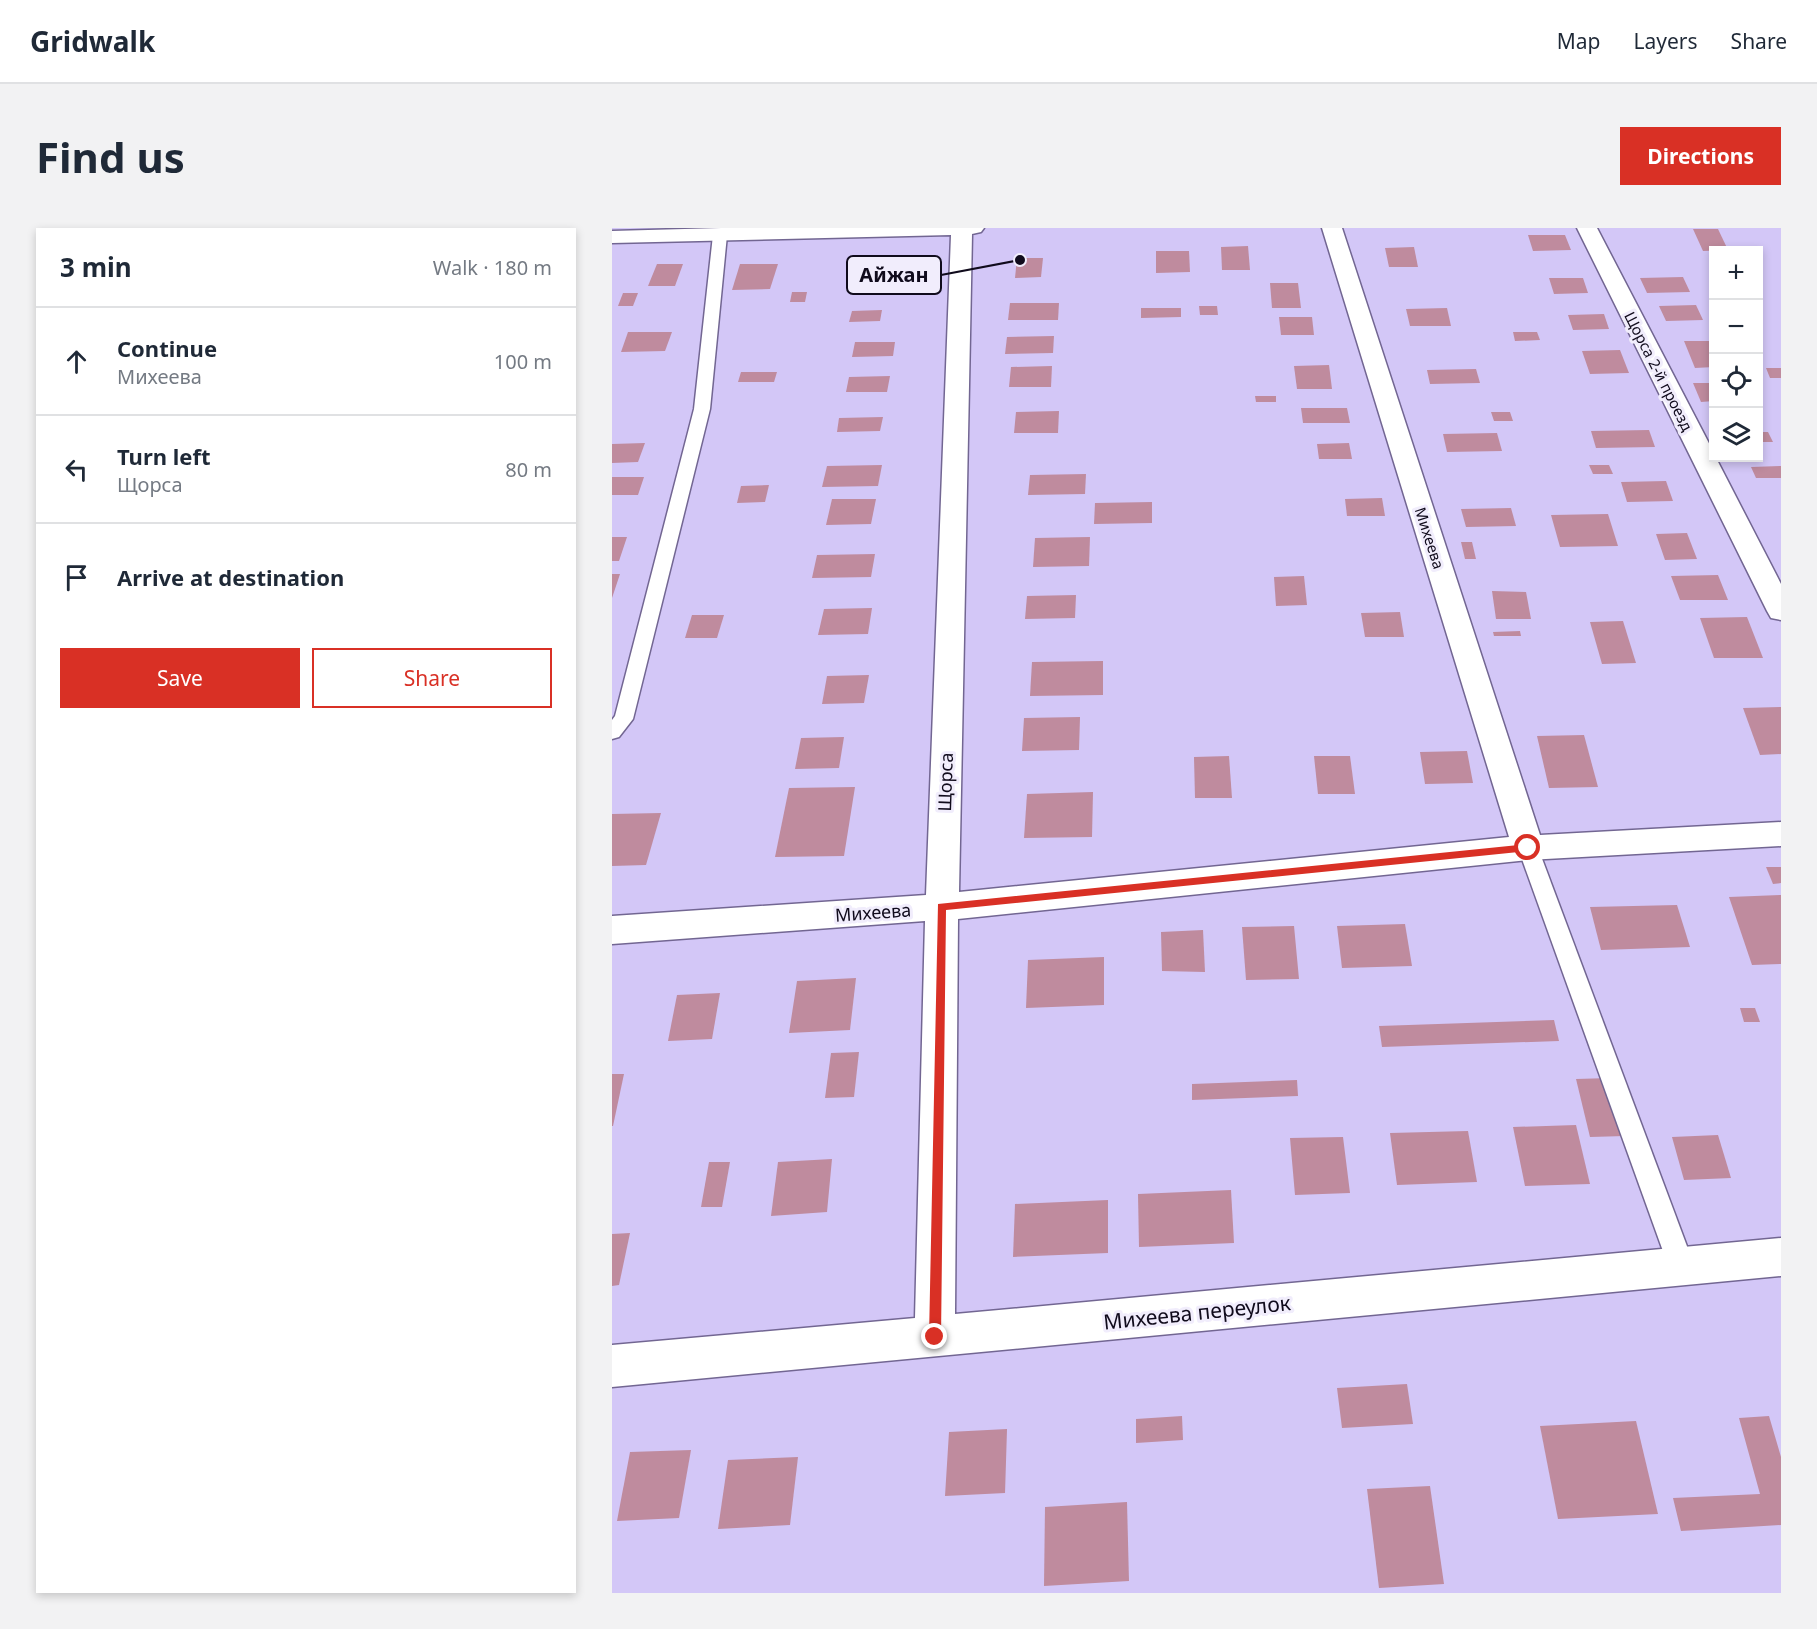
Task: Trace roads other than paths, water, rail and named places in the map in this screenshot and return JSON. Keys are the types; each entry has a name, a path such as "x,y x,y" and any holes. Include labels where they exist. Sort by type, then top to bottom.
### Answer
{"street":[{"name":"Щорса","path":"935,1337 942,907 962,228"},
{"path":"612,237 974,228"},
{"name":"Михеева","path":"1332,228 1528,848"},
{"name":"Щорса 2-й проезд","path":"1587,228 1781,611"},
{"name":"Михеева","path":"612,930 942,907 1528,848 1781,834"},
{"name":"Михеева переулок","path":"612,1366 1781,1257"}],"lane":[{"path":"612,732 624,720 702,409 720,235"},
{"path":"1528,848 1681,1265"}],"place":[{"name":"Айжан","path":"1020,260"}]}
